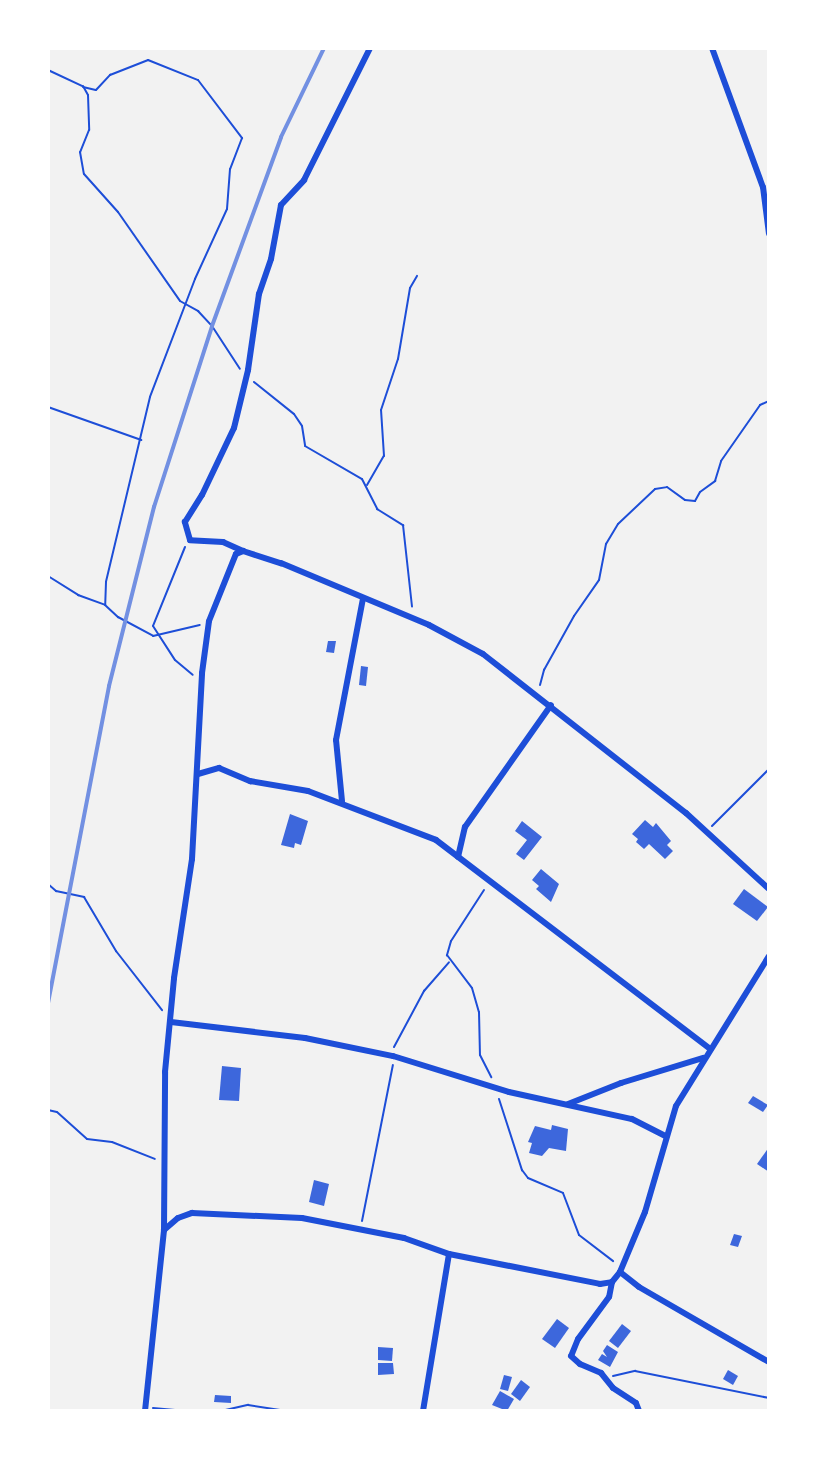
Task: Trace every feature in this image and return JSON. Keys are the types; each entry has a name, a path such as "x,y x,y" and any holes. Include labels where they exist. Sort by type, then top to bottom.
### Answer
{"street":[{"path":"370,48 304,180 281,205 271,259 259,294 248,373 234,428 202,495 188,515 185,532 190,540 223,542 419,620 483,654 541,697 708,832 769,889"},
{"path":"712,48 763,187 769,234"},
{"path":"145,1409 164,1230 165,1072 174,978 192,859 202,687 209,621 234,559 243,551"},
{"path":"342,801 336,740 363,599"},
{"path":"458,857 465,827 551,705"},
{"path":"198,774 219,768 250,781 342,801 419,832 458,857 710,1049"},
{"path":"639,1411 636,1403 613,1388 606,1378 572,1356 578,1338 609,1297 612,1282 620,1272 645,1212 676,1106 769,956"},
{"path":"171,1022 305,1038 390,1056 495,1088 646,1124 666,1136"},
{"path":"567,1104 621,1083 704,1058"},
{"path":"164,1230 185,1214 217,1212 302,1218 404,1238 449,1254 600,1284 612,1282"},
{"path":"423,1411 449,1254"},
{"path":"620,1272 639,1287 769,1362"}],"path":[{"path":"48,70 83,87 96,90 111,75 124,72 146,59 198,80 240,133 230,169 227,209 185,305 150,397 106,582 105,605"},
{"path":"83,87 89,99 90,116 80,152 84,174 118,212 185,305 204,316 234,364 248,373 264,393 294,414 302,426 305,446 351,471 368,485 377,509 403,525 408,588 419,620"},
{"path":"368,485 384,456 381,410 398,358 410,288 417,276"},
{"path":"541,697 544,670 599,580 606,544 618,524 655,489 667,487 685,500 695,501 700,492 715,481 721,461 760,405 769,401"},
{"path":"48,407 141,440"},
{"path":"185,532 183,555 153,626 158,637 202,687"},
{"path":"48,576 78,595 105,605 118,617 158,637 209,621"},
{"path":"708,832 769,769"},
{"path":"359,1229 382,1132 390,1056 415,1013 424,991 449,962 451,941 490,882"},
{"path":"48,884 56,891 84,897 116,951 171,1022"},
{"path":"449,962 472,988 479,1012 480,1055 509,1121 522,1170 528,1179 567,1198 579,1235 605,1251 620,1272"},
{"path":"48,1110 57,1112 87,1139 138,1151 164,1167"},
{"path":"606,1378 635,1371 769,1398"},
{"path":"221,1411 248,1404 287,1411"},
{"path":"145,1409 186,1411"}],"building":[{"path":"328,641 336,641 334,653 326,652"},
{"path":"361,666 368,667 366,686 359,685"},
{"path":"290,814 308,821 301,845 295,843 294,848 281,845"},
{"path":"645,820 653,827 656,823 671,841 667,845 673,851 665,859 649,844 644,849 636,842 638,839 632,834"},
{"path":"522,821 542,837 524,860 516,854 527,840 515,831"},
{"path":"541,869 559,884 551,902 536,889 539,886 532,880"},
{"path":"744,889 768,907 757,921 733,904"},
{"path":"222,1066 241,1068 239,1101 219,1100"},
{"path":"753,1096 768,1105 763,1112 748,1103"},
{"path":"552,1125 568,1129 566,1151 549,1148 542,1156 529,1153 532,1143 528,1142 535,1126 551,1130"},
{"path":"769,1147 769,1172 757,1164"},
{"path":"314,1180 329,1184 324,1206 309,1202"},
{"path":"734,1234 742,1236 738,1247 730,1245"},
{"path":"557,1319 569,1328 555,1348 542,1339"},
{"path":"622,1324 631,1331 618,1348 609,1341"},
{"path":"607,1345 618,1352 610,1367 598,1360 602,1354 607,1357 603,1351"},
{"path":"378,1347 393,1348 392,1361 378,1360"},
{"path":"378,1363 393,1363 394,1374 378,1375"},
{"path":"728,1370 738,1376 733,1385 723,1379"},
{"path":"504,1375 512,1377 508,1391 500,1389"},
{"path":"521,1380 530,1387 520,1401 511,1394"},
{"path":"500,1391 514,1399 507,1411 492,1405"},
{"path":"215,1395 231,1396 231,1403 214,1402"}],"railway":[{"path":"48,1003 109,686 154,507 212,326 281,137 324,48"}]}
